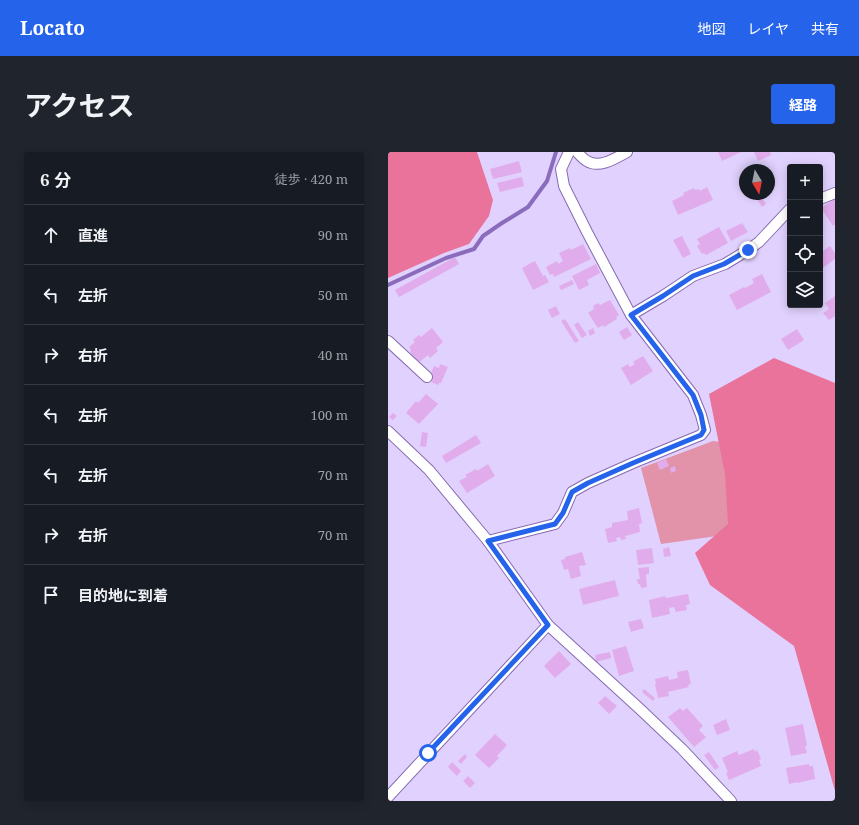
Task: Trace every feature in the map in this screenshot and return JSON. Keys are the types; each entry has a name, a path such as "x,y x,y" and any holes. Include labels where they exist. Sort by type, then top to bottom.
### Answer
{"street":[{"path":"488,541 555,524 563,513 572,492 588,483 633,463 701,435 704,430 701,415 693,395 631,315 564,186 561,168 569,152"},
{"path":"578,152 588,162 596,164 604,163 627,152"},
{"path":"823,198 835,193"},
{"path":"631,315 693,276 724,264 748,250 759,242 787,212"},
{"path":"388,341 427,377"},
{"path":"388,431 429,470 488,541 548,625 682,749 731,801"},
{"path":"388,797 548,625"}],"shaded area":[{"path":"388,152 477,152 493,200 489,216 469,244 444,253 388,278"},
{"path":"774,358 835,383 835,791 794,646 710,585 695,553 728,524 725,474 709,394"},
{"path":"713,441 721,442 732,525 724,535 661,544 641,468"}],"building":[{"path":"718,152 741,152 722,161"},
{"path":"754,152 770,152 771,155 758,161"},
{"path":"519,161 522,172 493,179 490,169"},
{"path":"522,177 524,186 500,192 497,183"},
{"path":"707,187 713,200 678,215 672,201 684,195 683,193 694,188 695,190 699,189 700,191"},
{"path":"835,199 835,224 833,226 823,211 823,207"},
{"path":"758,200 763,200 766,204 762,207"},
{"path":"742,223 748,232 731,241 726,231"},
{"path":"719,227 728,243 706,255 704,253 702,254 697,246 700,244 697,239"},
{"path":"682,236 691,254 683,258 673,240"},
{"path":"583,244 591,259 554,277 553,274 550,275 546,267 557,261 558,264 563,261 559,253 570,248 571,250"},
{"path":"830,246 835,253 835,259 823,268 823,251"},
{"path":"455,257 459,264 399,297 395,290"},
{"path":"535,261 543,276 545,275 549,282 533,290 522,268"},
{"path":"596,264 600,273 587,280 589,285 579,290 572,276"},
{"path":"762,274 771,292 737,310 729,295 754,283 752,279"},
{"path":"572,280 574,284 561,290 559,286"},
{"path":"835,296 835,316 829,320 823,313 829,309 825,303"},
{"path":"610,300 619,315 616,317 617,319 604,327 603,325 598,328 588,313 594,309 593,306 598,303 600,305"},
{"path":"556,306 560,314 552,318 548,310"},
{"path":"565,319 579,341 575,343 561,321"},
{"path":"578,322 587,335 582,338 574,325"},
{"path":"627,327 632,335 624,340 619,332"},
{"path":"432,328 443,342 436,348 438,351 430,358 428,355 418,363 410,354 411,350 409,347 415,342 413,340 419,335 421,337"},
{"path":"593,328 595,333 590,336 588,331"},
{"path":"797,329 804,340 788,350 781,339"},
{"path":"643,356 653,371 631,385 621,368 628,364 630,367 635,364 633,362"},
{"path":"440,364 448,367 441,383 438,385 431,382 433,380 429,378 434,366 439,368"},
{"path":"426,394 438,404 419,424 406,413 416,401 418,403"},
{"path":"393,413 397,416 393,420 389,417"},
{"path":"422,432 428,433 426,447 420,446"},
{"path":"476,435 481,443 446,463 442,456"},
{"path":"666,459 669,466 660,470 657,463"},
{"path":"488,464 495,476 467,493 459,481 467,477 465,475 476,469 477,471"},
{"path":"675,466 676,471 671,473 670,468"},
{"path":"639,508 642,523 639,524 640,532 625,536 626,539 621,540 620,537 616,538 617,541 608,543 605,529 612,527 612,523 628,520 627,511"},
{"path":"669,547 671,556 664,557 663,549"},
{"path":"652,548 654,563 638,565 636,550"},
{"path":"582,552 586,565 579,566 581,576 571,579 568,569 564,570 561,560 565,559 565,557"},
{"path":"649,567 649,574 646,574 647,587 641,588 637,579 640,579 638,568"},
{"path":"615,580 619,596 583,605 579,589"},
{"path":"688,594 690,604 686,605 687,610 676,612 674,607 669,608 670,614 652,618 649,600 665,596 666,598"},
{"path":"641,619 644,628 631,632 628,622"},
{"path":"626,646 634,671 619,676 612,650"},
{"path":"559,651 571,664 555,678 544,666"},
{"path":"610,652 611,658 596,662 595,655"},
{"path":"688,670 691,684 688,685 689,687 668,692 669,696 658,698 655,679 668,676 669,680 678,678 677,672"},
{"path":"644,689 655,698 653,701 642,692"},
{"path":"605,696 617,706 609,714 598,703"},
{"path":"680,708 683,711 687,708 703,726 699,730 706,737 694,747 668,717"},
{"path":"726,719 730,730 717,735 713,725"},
{"path":"803,724 807,753 791,756 785,728"},
{"path":"495,734 507,745 497,756 499,758 489,768 475,755"},
{"path":"754,749 755,752 757,750 761,759 759,760 761,766 729,780 726,773 728,772 722,758 737,751 739,755"},
{"path":"709,752 719,767 715,770 704,755"},
{"path":"465,754 467,757 461,764 458,761"},
{"path":"452,762 461,771 457,776 448,767"},
{"path":"809,764 809,766 813,766 815,779 789,784 786,768"},
{"path":"468,776 475,783 470,788 463,781"}],"waterway":[{"path":"388,285 446,258 474,249 483,236 528,207 547,181 556,152"}],"route":[{"path":"428,753 548,625 488,541 555,524 563,513 572,492 588,483 633,463 701,435 704,430 701,415 693,395 631,315 693,276 724,264 748,250"}]}
